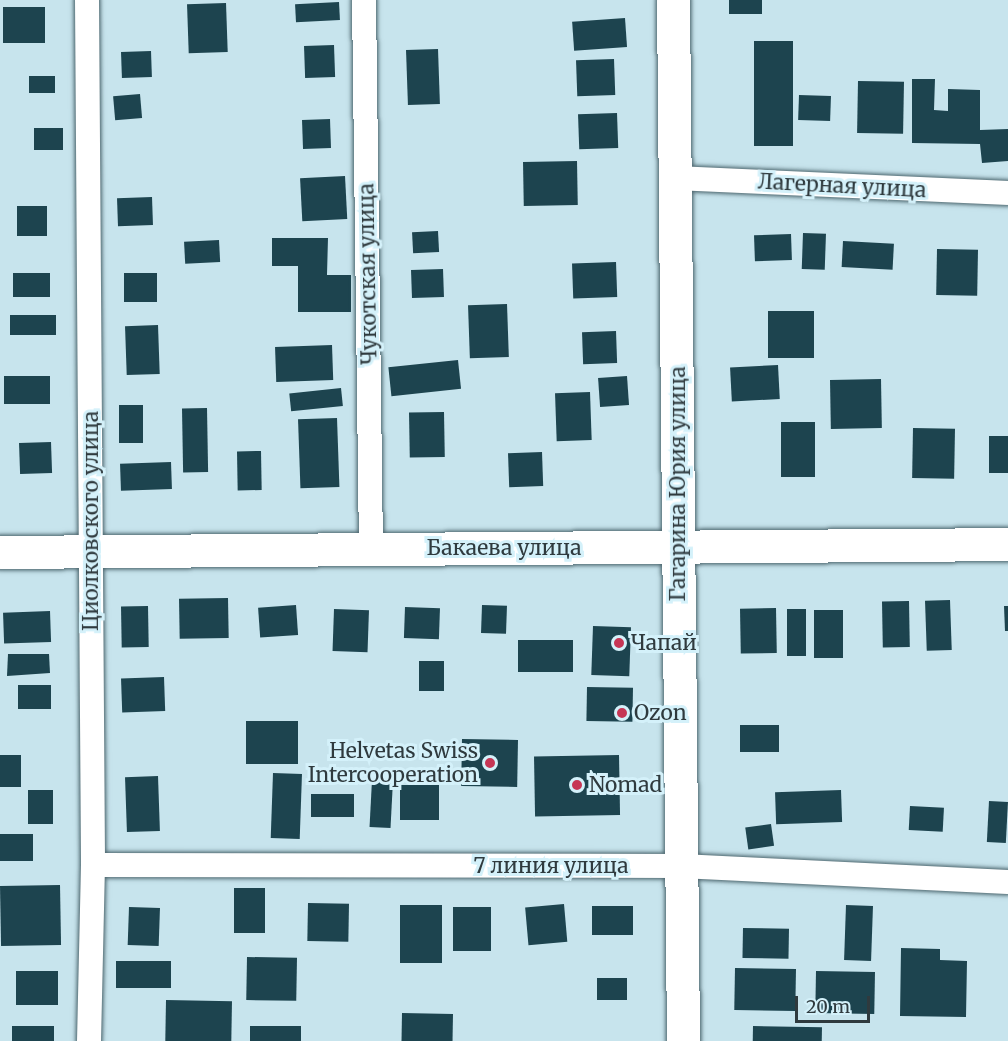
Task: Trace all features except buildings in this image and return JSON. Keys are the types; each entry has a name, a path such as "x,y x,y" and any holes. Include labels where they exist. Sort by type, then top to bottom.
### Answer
{"main road":[{"name":"Гагарина Юрия улица","path":"673,0 683,1041"},
{"name":"Бакаева улица","path":"0,552 371,548 678,549 1008,544"}],"street":[{"name":"Циолковского улица","path":"87,0 93,865 89,1041"},
{"name":"Чукотская улица","path":"364,0 371,548"},
{"name":"Лагерная улица","path":"676,178 1008,193"},
{"name":"7 линия улица","path":"93,865 681,866 1008,882"}],"place":[{"name":"Чапай","path":"619,643"},
{"name":"Ozon","path":"622,713"},
{"name":"Helvetas Swiss Intercooperation","path":"490,763"},
{"name":"Nomad","path":"577,785"}]}
